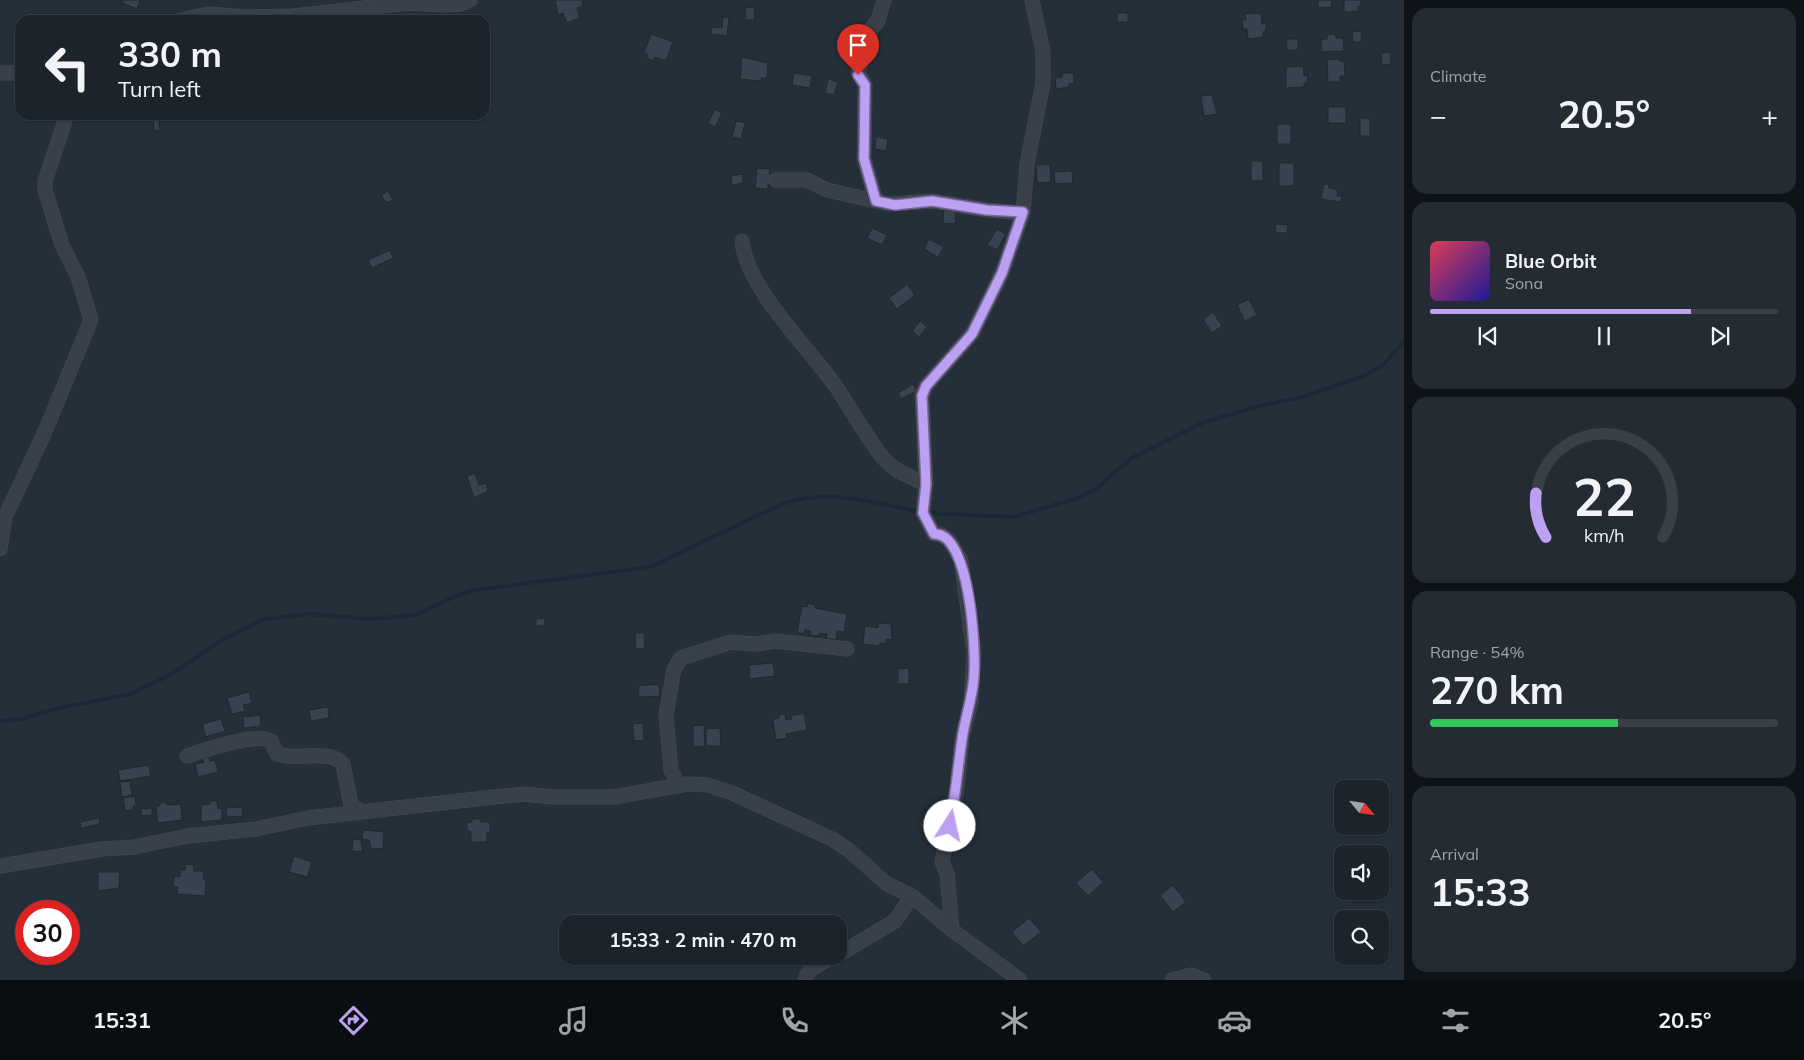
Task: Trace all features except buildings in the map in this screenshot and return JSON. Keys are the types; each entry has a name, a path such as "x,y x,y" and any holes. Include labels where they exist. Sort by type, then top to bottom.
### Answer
{"street":[{"path":"301,15 406,2 446,5 461,4 470,0"},
{"path":"876,201 864,159 865,85 858,72 870,29 878,21 884,0"},
{"path":"952,930 947,873 942,862 957,788 962,738 971,702 974,653 961,560 949,540 940,534 934,534 926,522 923,513 926,484 922,394 926,386 972,334 1002,273 1023,212 1027,164 1043,83 1042,52 1032,0"},
{"path":"203,15 221,15"},
{"path":"0,73 15,73"},
{"path":"0,81 3,77 15,74"},
{"path":"0,549 5,517 44,434 91,320 78,277 62,245 45,190 45,181 65,120"},
{"path":"776,180 807,180 827,190 895,205 932,201 987,210 1023,212"},
{"path":"742,241 744,257 759,285 836,387 884,459 904,474 926,484"},
{"path":"684,785 671,770 666,715 669,689 677,662 689,654 731,642 756,644 776,641 847,649"},
{"path":"187,756 222,745 263,738 271,741 277,754 297,757 329,756 343,764 352,805 361,812"},
{"path":"0,866 85,852 134,847 188,836 256,829 308,818 525,794 552,797 613,797 642,790 684,785 708,785 732,792 832,839 850,850 887,884 912,896 952,930 1020,980"},
{"path":"847,949 895,921 912,896"},
{"path":"805,980 806,974 818,965"},
{"path":"1172,980 1191,975 1204,980"}],"waterway":[{"path":"927,513 1014,517 1078,498 1097,488 1130,459 1204,422 1260,406 1303,397 1364,376 1383,365 1404,342"},
{"path":"0,721 21,719 63,707 131,694 172,674 225,638 265,619 308,614 372,619 416,615 456,596 475,590 650,567 782,504 800,499 817,497 851,498 920,512"}],"route":[{"path":"858,75 865,85 865,166 876,201 895,205 932,201 987,210 1023,212 998,284 985,305 972,334 964,346 926,386 922,396 926,484 923,513 926,522 934,534 940,534 949,540 961,560 974,653 971,702 962,738 957,788 950,826"}]}
